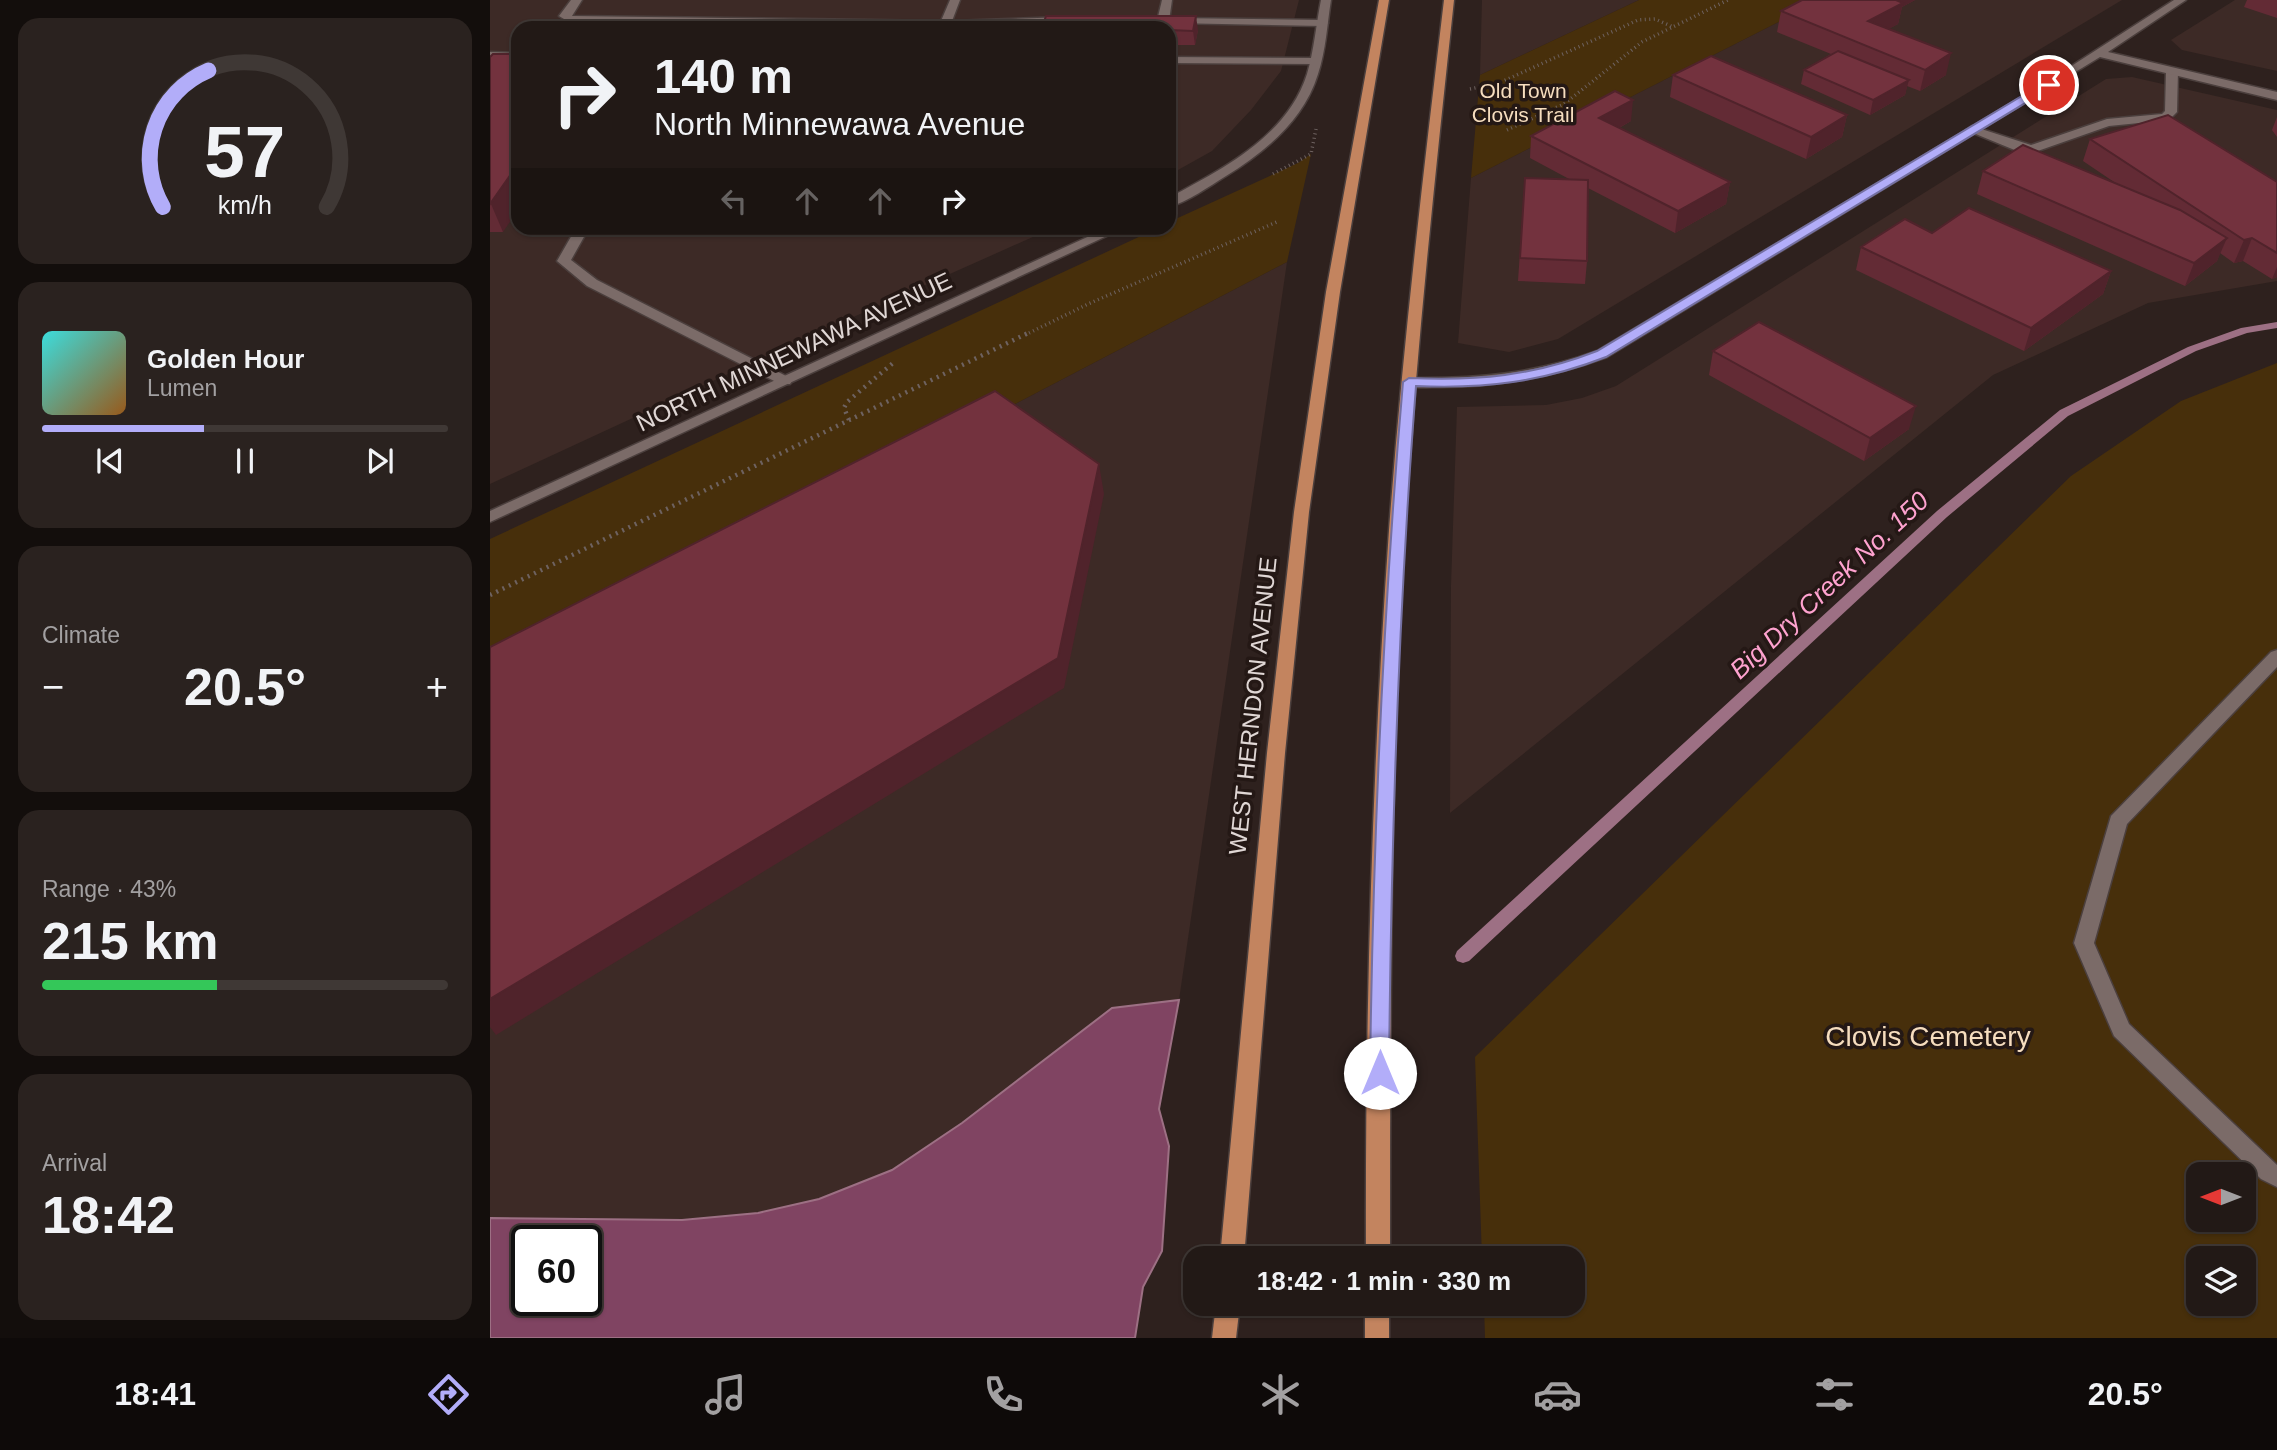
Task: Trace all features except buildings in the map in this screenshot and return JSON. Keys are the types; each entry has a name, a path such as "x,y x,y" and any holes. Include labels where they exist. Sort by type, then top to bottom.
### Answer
{"main road":[{"name":"WEST HERNDON AVENUE","path":"1233,1246 1259,930 1293,583 1326,338 1384,0"},
{"path":"1378,1246 1383,874 1396,544 1429,173 1449,0"},
{"path":"1224,1338 1227,1316"},
{"path":"1377,1316 1377,1338"}],"street":[{"path":"577,0 565,16 569,19 719,21"},
{"path":"946,21 954,0"},
{"path":"1157,21 1167,0"},
{"path":"1176,199 1236,166 1286,123 1310,81 1326,0"},
{"path":"1409,382 1464,384 1515,379 1562,370 1602,354 2181,0"},
{"path":"1042,21 1075,20"},
{"path":"1176,21 1322,23"},
{"path":"2097,53 2277,96"},
{"path":"490,55 511,56"},
{"path":"1176,60 1314,61"},
{"path":"1972,130 2021,148 2032,149 2107,123 2165,117 2171,112 2172,71"},
{"path":"578,235 564,261 592,283 785,382"},
{"name":"NORTH MINNEWAWA AVENUE","path":"490,517 1098,235"},
{"path":"2277,656 2118,821 2084,943 2121,1031 2277,1177"}],"path":[{"path":"1507,130 1564,104 1626,53 1728,0"},
{"path":"1470,89 1499,83 1638,20 1655,19 1674,27"},
{"path":"490,595 1088,304 1279,221"}],"shaded area":[{"path":"490,0 1299,0 1281,71 1251,110 1212,151 1176,171 1176,21 511,21 511,235 1037,235 490,484"},
{"path":"1482,0 1639,0 1480,75"},
{"path":"1822,0 2122,0 1558,339 1509,352 1458,343 1471,178"},
{"path":"2235,0 2277,0 2277,71 2182,50 2171,40"},
{"path":"2132,77 2277,110 2277,281 2148,303 1993,375 1450,813 1451,586 1457,407 1546,405 1582,398 1616,386 2106,79"},
{"path":"1287,262 1179,1000 1112,1008 962,1123 892,1170 819,1199 758,1213 682,1220 490,1218 490,678"},
{"path":"1179,1000 1159,1109 1169,1146 1162,1251 1143,1287 1135,1338 490,1338 490,1218 682,1220 758,1213 819,1199 892,1170 962,1123 1112,1008"}],"green space":[{"name":"Old Town Clovis Trail","path":"1639,0 1822,0 1471,178 1480,75"},
{"path":"1311,154 1287,262 490,678 490,539 1143,235 1176,235 1176,219 1298,163"},
{"name":"Clovis Cemetery","path":"2277,363 2277,1338 1485,1338 1484,1316 1585,1316 1585,1246 1482,1246 1475,1057 2071,476 2181,401"}],"waterway":[{"name":"Big Dry Creek No. 150","path":"1463,956 1942,514 2064,413 2192,349 2245,330 2277,325"}],"route":[{"path":"1380,1073 1381,940 1397,531 1409,382 1489,383 1562,370 1602,354 2049,85"}]}
